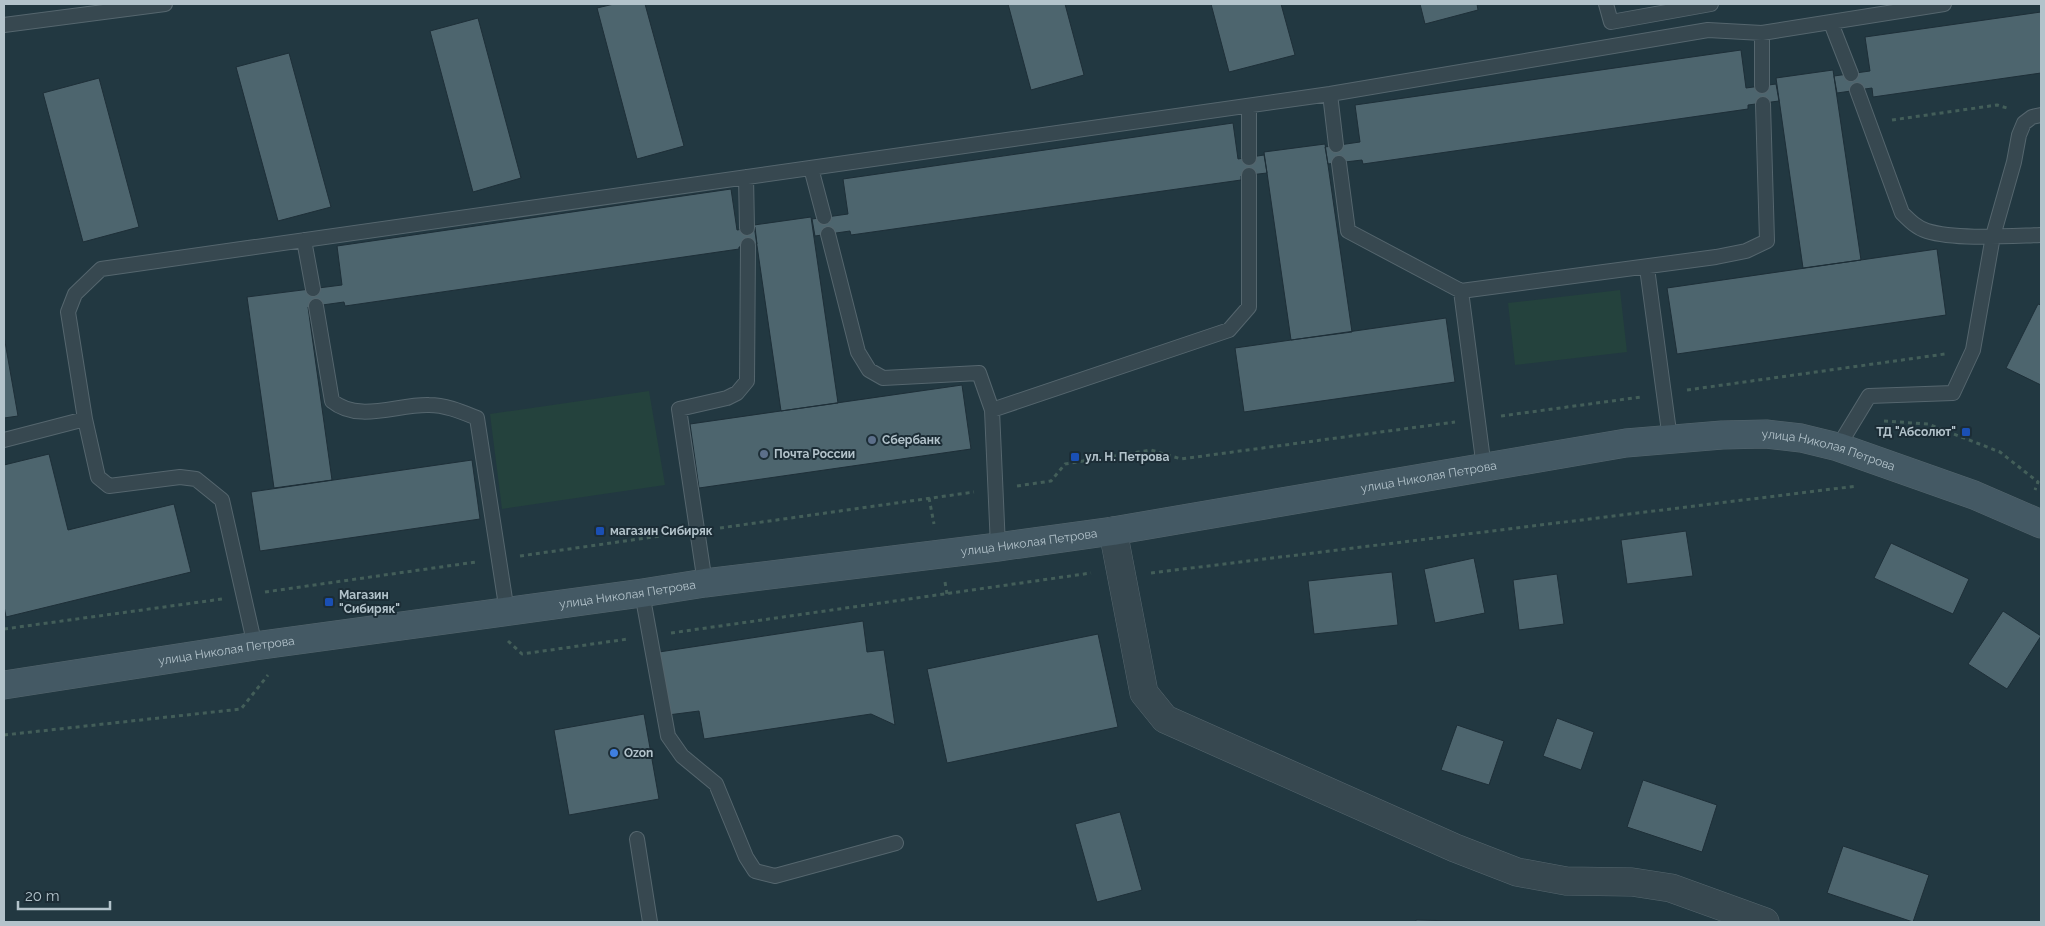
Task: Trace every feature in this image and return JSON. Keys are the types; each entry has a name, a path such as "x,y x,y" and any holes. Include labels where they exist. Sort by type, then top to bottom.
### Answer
{"main road":[{"name":"улица Николая Петрова","path":"4,685 255,646 505,623 642,593 705,583 1113,531 1626,443 1670,439 1766,434 1801,438 1838,447 1974,495 2033,520"}],"street":[{"path":"1113,531 1144,693 1165,719 1455,848 1517,872 1566,881 1632,882 1671,888 1765,922"}],"lane":[{"path":"4,25 165,4"},
{"path":"1606,4 1611,22 1712,4"},
{"path":"255,646 222,500 196,478 180,477 109,486 98,477 85,419 68,312 75,294 101,268 1249,106 1708,30 1762,33 1944,4"},
{"path":"1831,23 1851,74"},
{"path":"1762,33 1762,86"},
{"path":"1857,90 1902,213 1914,225 1927,231 1944,234 2041,235"},
{"path":"1330,94 1336,146"},
{"path":"1339,163 1348,231 1461,291 1647,268 1746,251 1767,241 1762,104"},
{"path":"1249,106 1249,158"},
{"path":"1838,447 1868,396 1953,393 1973,350 1993,236 2014,162 2019,135 2024,123 2037,116"},
{"path":"811,168 824,217"},
{"path":"992,410 1229,330 1249,307 1249,175"},
{"path":"746,177 747,228"},
{"path":"828,234 858,352 869,370 883,378 979,373 992,410 998,547"},
{"path":"304,240 313,289"},
{"path":"705,583 679,409 726,398 737,393 747,381 748,245"},
{"path":"1647,268 1670,439"},
{"path":"1461,291 1484,468"},
{"path":"316,306 332,401 341,408 356,412 429,405 452,408 477,418 505,623"},
{"path":"4,440 85,419"},
{"path":"642,593 668,736 682,756 716,784 746,857 755,871 775,876 896,843"},
{"path":"636,839 650,922"}],"path":[{"path":"1870,124 1997,105 2037,116"},
{"path":"1855,419 1928,424 2000,452 2038,482 2033,520"},
{"path":"505,623 522,654 1120,569 1156,573 1859,486"},
{"path":"4,735 241,709 273,668"}],"green space":[{"path":"1620,290 1627,352 1515,365 1508,303"},
{"path":"649,391 665,485 502,509 490,414"}],"building":[{"path":"614,4 645,4 684,146 637,159 597,8"},
{"path":"1008,4 1065,4 1084,75 1031,90"},
{"path":"1211,4 1281,4 1295,55 1229,72"},
{"path":"1420,4 1477,4 1478,10 1425,24"},
{"path":"2041,12 2041,73 1873,97 1872,88 1837,93 1834,76 1870,71 1865,37"},
{"path":"478,18 521,178 473,192 430,31"},
{"path":"1741,50 1746,88 1776,84 1779,101 1748,105 1748,109 1363,164 1362,160 1328,164 1325,147 1360,142 1355,105"},
{"path":"289,53 331,207 278,221 236,67"},
{"path":"1833,70 1861,260 1803,268 1776,78"},
{"path":"99,78 139,227 83,242 43,93"},
{"path":"1233,123 1238,159 1264,155 1267,173 1241,176 1241,180 851,235 850,231 815,236 812,219 848,214 843,179"},
{"path":"1325,144 1352,332 1291,340 1264,152"},
{"path":"731,189 737,230 755,227 757,244 739,247 739,249 345,306 344,302 308,307 332,480 274,488 247,297 342,285 337,246"},
{"path":"811,217 838,403 781,411 754,225"},
{"path":"1937,249 1946,315 1677,354 1667,288"},
{"path":"2038,304 2041,305 2041,385 2006,368"},
{"path":"1446,318 1455,382 1244,412 1235,348"},
{"path":"4,336 18,416 4,418"},
{"path":"962,385 971,449 699,488 690,424"},
{"path":"49,454 68,530 174,504 191,572 6,617 4,606 4,465"},
{"path":"472,460 480,519 260,551 251,492"},
{"path":"1686,531 1693,576 1627,584 1621,540"},
{"path":"1891,543 1969,579 1953,614 1874,578"},
{"path":"1474,558 1485,613 1435,623 1424,569"},
{"path":"1392,572 1398,625 1314,634 1308,581"},
{"path":"1557,574 1564,624 1519,630 1513,580"},
{"path":"2003,611 2041,636 2007,689 1968,664"},
{"path":"863,621 867,652 884,650 895,725 871,714 704,739 699,711 668,715 659,652"},
{"path":"1098,634 1118,727 947,763 927,669"},
{"path":"644,714 659,799 569,815 554,730"},
{"path":"1557,718 1594,732 1581,770 1543,756"},
{"path":"1457,725 1504,741 1489,785 1441,770"},
{"path":"1643,780 1717,805 1702,852 1627,827"},
{"path":"1120,812 1142,890 1097,902 1075,824"},
{"path":"1843,846 1929,875 1913,922 1827,893"},
{"path":"1416,920 1496,922 1416,922"}],"place":[{"name":"ТД \"Абсолют\"","path":"1966,432"},
{"name":"Сбербанк","path":"872,440"},
{"name":"Почта России","path":"764,454"},
{"name":"ул. Н. Петрова","path":"1075,457"},
{"name":"магазин Сибиряк","path":"600,531"},
{"name":"Магазин \"Сибиряк\"","path":"329,602"},
{"name":"Ozon","path":"614,753"}]}
